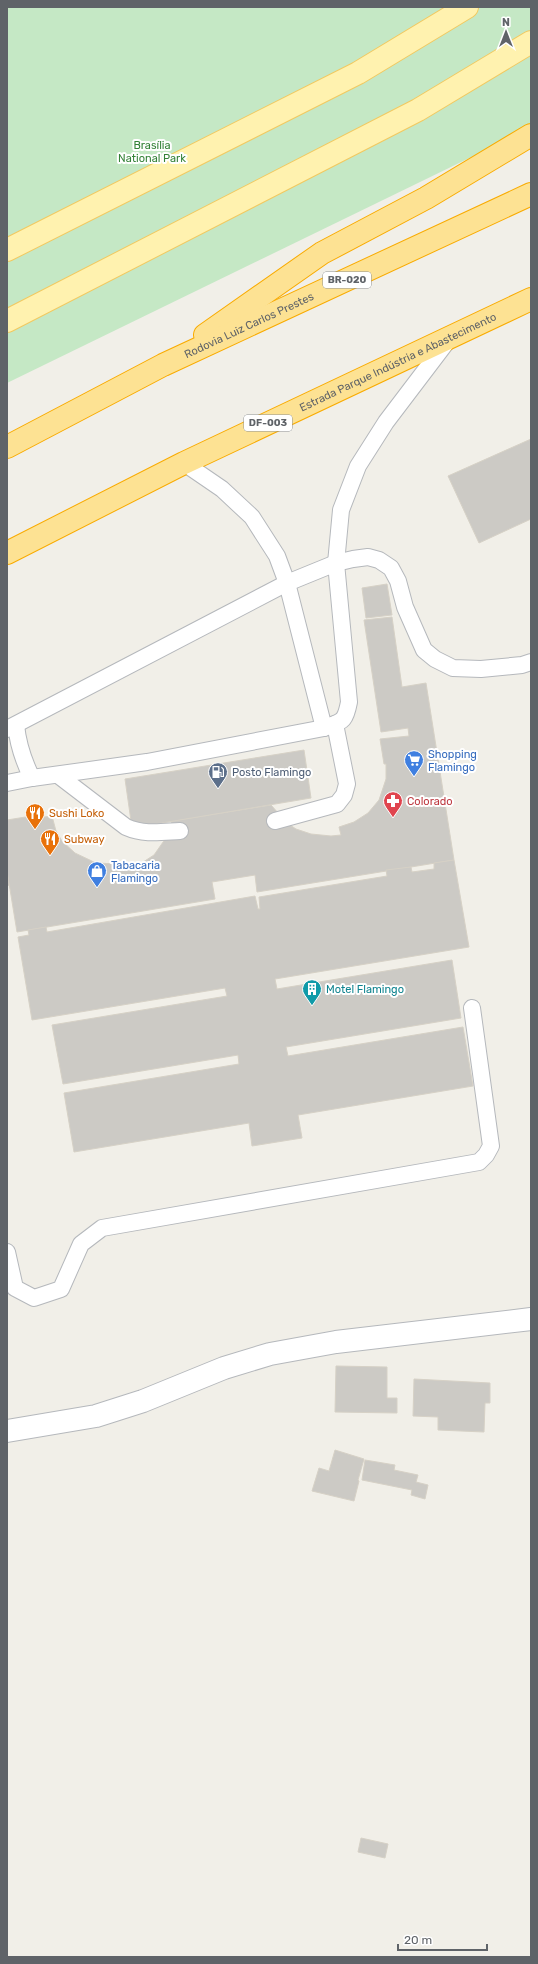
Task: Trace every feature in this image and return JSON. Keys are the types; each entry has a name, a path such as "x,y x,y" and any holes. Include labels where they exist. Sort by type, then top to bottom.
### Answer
{"highway":[{"path":"7,447 163,365 322,253 426,198 531,135"},
{"name":"Rodovia Luiz Carlos Prestes","path":"163,365 531,194"},
{"name":"Estrada Parque Indústria e Abastecimento","path":"7,553 184,463 451,336 531,300"}],"main road":[{"path":"7,250 358,73 467,7"},
{"path":"7,321 418,110 531,42"}],"street":[{"path":"7,1431 96,1416 143,1401 224,1368 270,1354 336,1342 531,1319"}],"lane":[{"path":"7,783 58,774 148,762 329,726 342,721 349,702 336,563 340,510 358,466 386,422 451,336"},
{"path":"184,463 222,489 252,517 277,556 287,583 347,784 344,795 337,804 275,821"},
{"path":"32,778 22,757 11,727 287,583 336,563 368,558 379,560 391,568 398,581 405,607 424,650 435,659 453,668 481,669 522,665 531,662"},
{"path":"58,774 126,827 137,832 155,833 180,831"},
{"path":"7,1252 15,1288 34,1298 61,1289 81,1244 102,1228 479,1162 486,1155 491,1146 472,1008"}],"green space":[{"name":"Brasília National Park","path":"7,7 531,7 531,128 7,383"}],"building":[{"path":"531,439 531,519 479,543 448,476"},
{"path":"387,584 392,615 366,618 362,588"},
{"name":"Shopping Flamingo","path":"392,617 402,687 426,683 454,860 257,892 255,875 212,882 215,899 17,932 7,871 7,820 44,814 44,817 52,816 56,831 62,841 75,853 96,863 117,864 118,871 137,866 154,855 168,835 172,821 271,805 287,823 296,829 311,834 331,836 341,835 339,827 354,822 368,813 379,800 386,779 386,764 384,764 380,739 409,736 408,728 381,732 364,620"},
{"name":"Posto Flamingo","path":"304,750 311,798 132,828 125,779"},
{"name":"Motel Flamingo","path":"454,860 469,947 275,979 277,989 452,960 461,1018 286,1047 288,1056 463,1027 473,1086 298,1115 302,1138 252,1146 249,1123 74,1152 64,1093 239,1064 238,1055 63,1084 52,1025 227,996 225,988 32,1020 18,937 29,935 28,930 46,927 47,932 255,896 258,909 260,909 259,897 387,876 386,870 411,867 412,872 434,869 434,863"},
{"path":"7,871 9,885 7,886"},
{"path":"336,1366 387,1367 387,1398 397,1398 397,1413 335,1412"},
{"path":"414,1379 490,1383 490,1403 485,1403 484,1432 438,1430 438,1417 413,1416"},
{"path":"335,1450 364,1459 354,1501 312,1491 319,1468 329,1471"},
{"path":"365,1460 395,1465 394,1470 418,1475 416,1482 428,1485 425,1499 411,1495 412,1490 362,1480"},
{"path":"361,1838 388,1844 385,1858 358,1852"}],"place":[{"name":"Shopping Flamingo","path":"414,777"},
{"name":"Posto Flamingo","path":"218,789"},
{"name":"Colorado","path":"393,818"},
{"name":"Sushi Loko","path":"35,830"},
{"name":"Subway","path":"50,856"},
{"name":"Tabacaria Flamingo","path":"97,888"},
{"name":"Motel Flamingo","path":"312,1006"}]}
